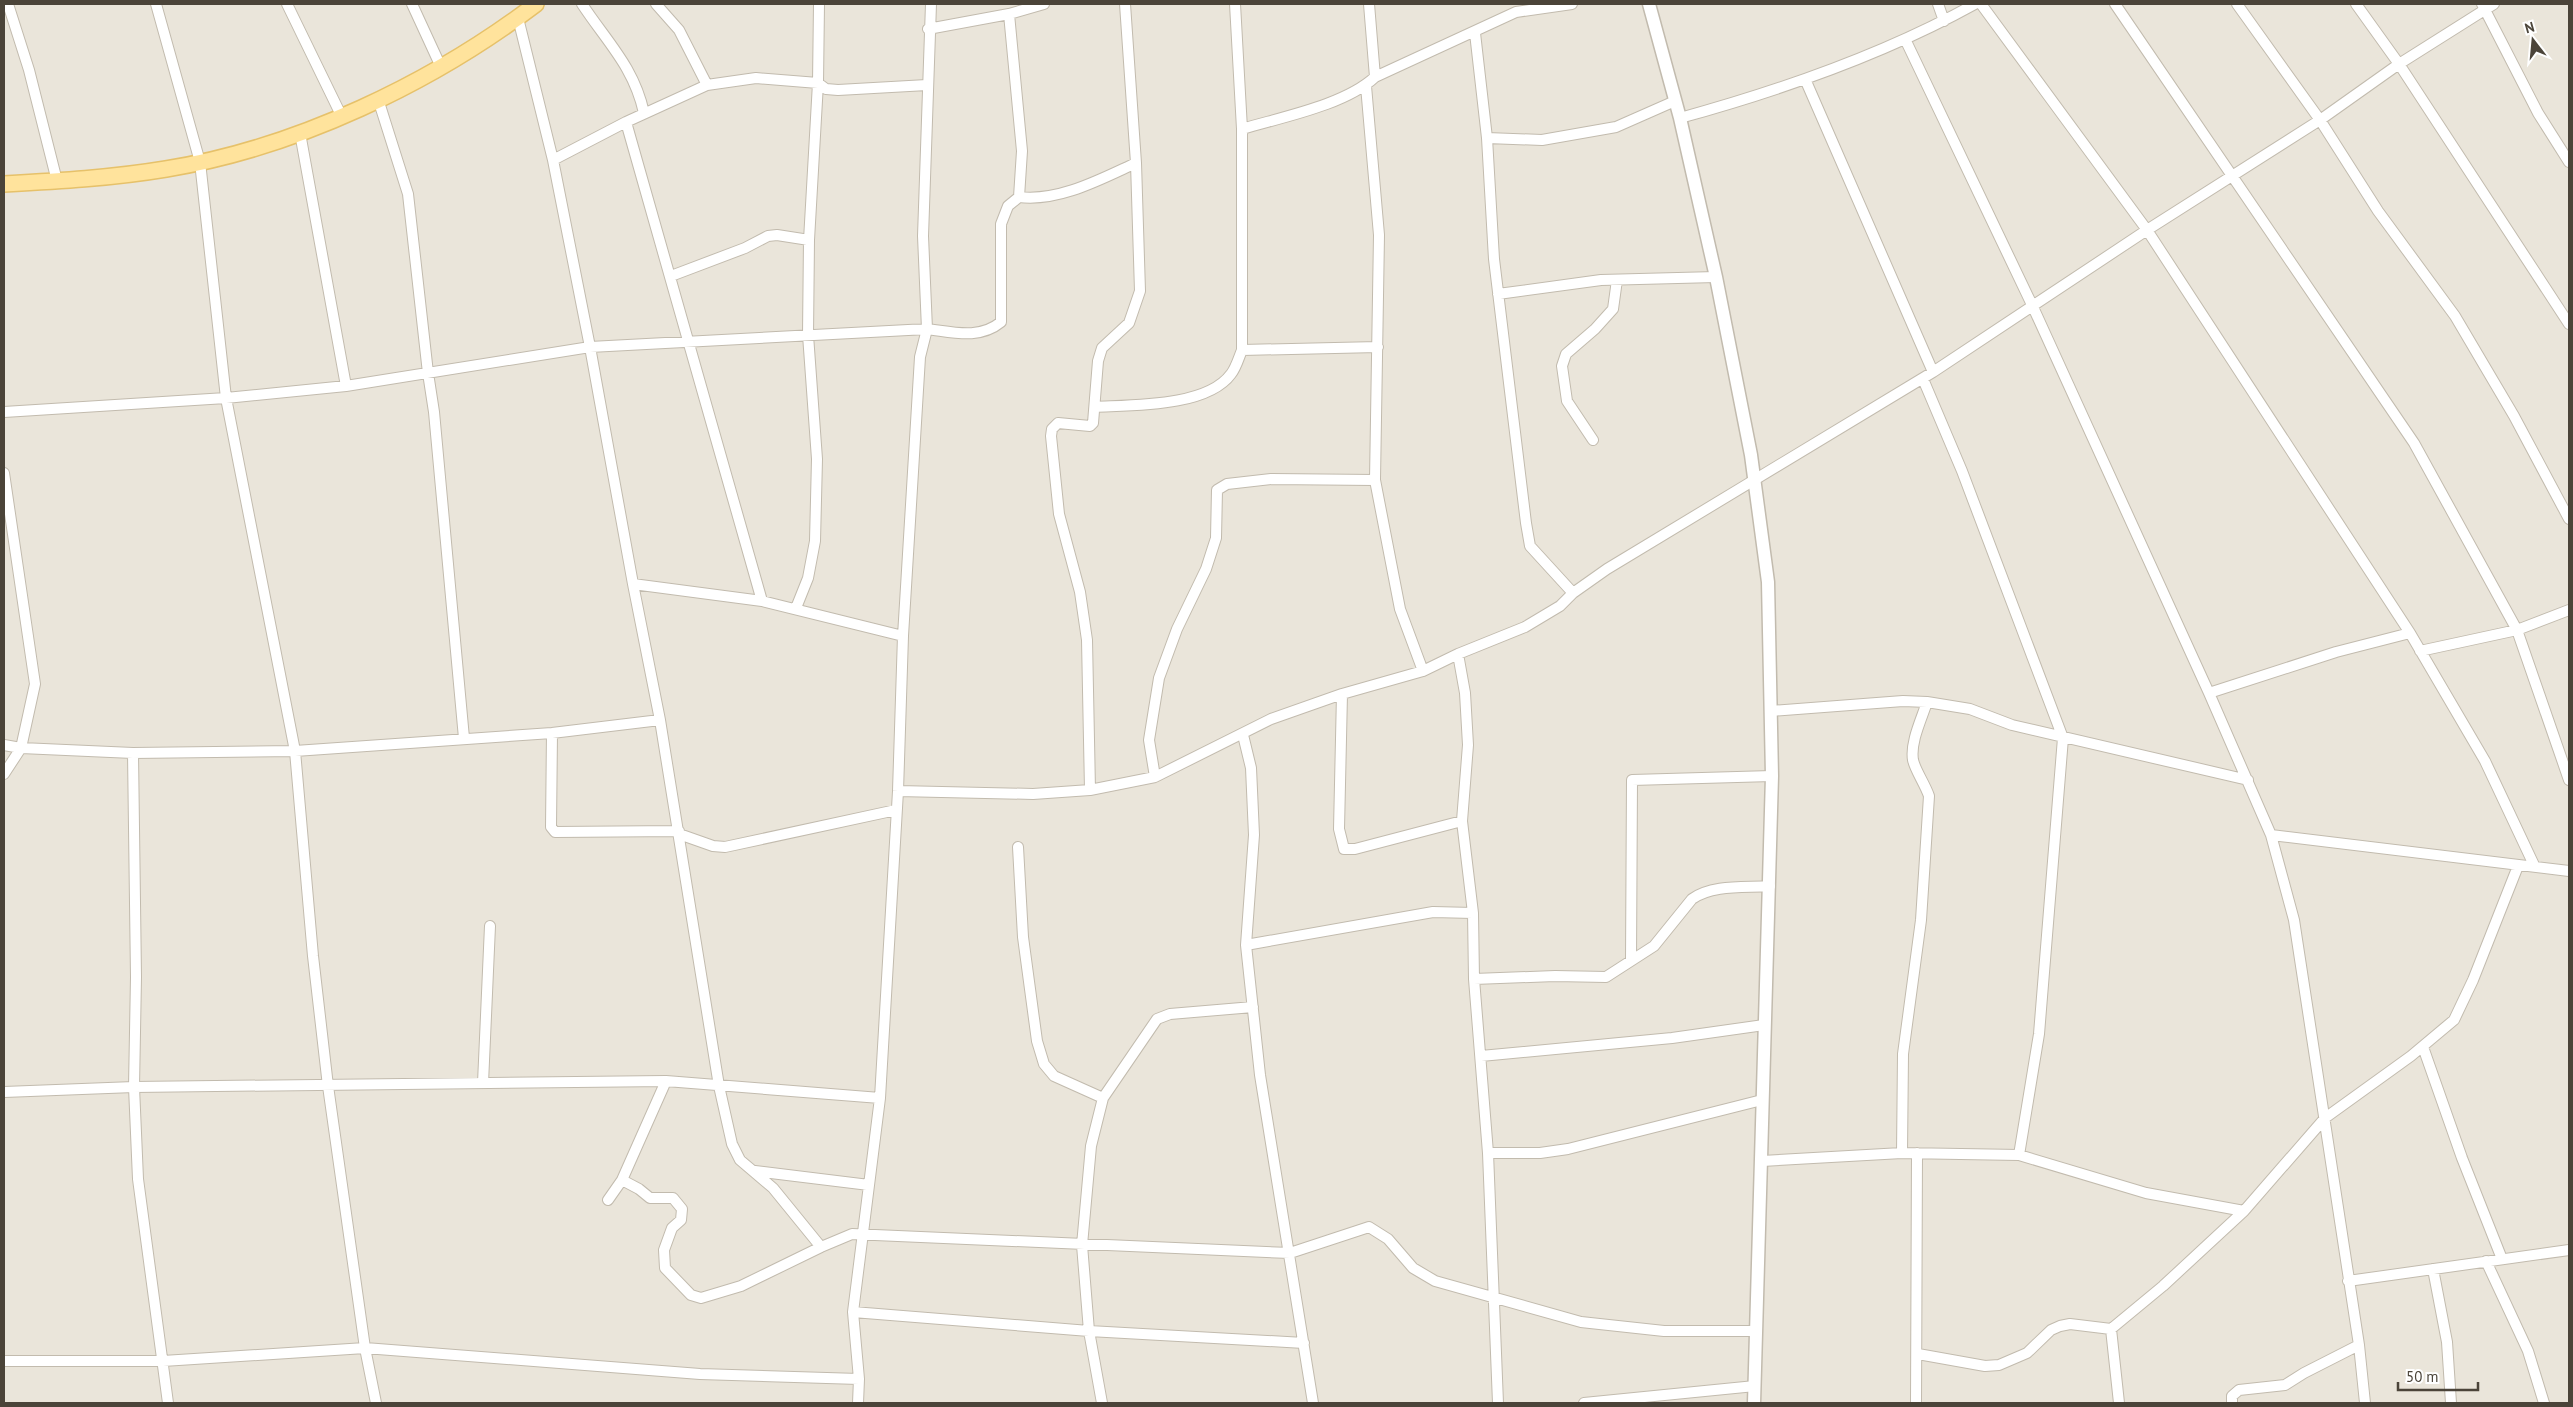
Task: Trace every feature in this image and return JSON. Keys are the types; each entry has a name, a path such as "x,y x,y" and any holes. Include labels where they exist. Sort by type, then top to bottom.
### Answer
{"main road":[{"path":"4,184 58,181 157,170 235,154 300,132 378,100 464,55 536,4"}],"street":[{"path":"8,4 29,70 58,181"},
{"path":"156,4 200,162 226,398 295,751 313,956 328,1086 365,1348 376,1403"},
{"path":"287,4 340,115"},
{"path":"412,4 441,67"},
{"path":"582,4 600,32 624,60 639,91 644,113"},
{"path":"656,4 678,30 706,85"},
{"path":"796,608 808,578 815,541 817,459 808,335 809,240 818,83 819,4"},
{"path":"858,1403 860,1379 853,1312 861,1234 880,1098 898,791 903,636 920,356 927,329 923,236 930,4"},
{"path":"928,29 1009,14 1044,4"},
{"path":"1090,790 1087,640 1080,592 1072,558 1063,536 1059,514 1051,436 1052,429 1058,423 1090,426 1095,407 1098,361 1102,348 1129,323 1140,291 1136,163 1125,4"},
{"path":"1095,407 1189,399 1212,389 1231,375 1242,350 1242,129 1235,4"},
{"path":"1369,4 1375,77"},
{"path":"1242,129 1344,98 1366,86 1375,77 1475,33 1516,12 1572,4"},
{"path":"1649,4 1680,118 1716,277 1743,410 1755,482 1768,582 1772,776 1762,1100 1758,1330 1754,1403"},
{"path":"1938,4 1944,21"},
{"path":"1680,118 1745,100 1853,63 1976,4"},
{"path":"1981,4 2147,230 2410,633 2485,761 2534,865"},
{"path":"2115,4 2414,443 2517,630 2569,780"},
{"path":"2236,4 2320,120 2378,211 2455,316 2568,513"},
{"path":"2356,4 2399,64 2569,324"},
{"path":"898,791 1033,794 1090,790 1155,778 1243,735 1271,719 1342,694 1424,670 1525,627 1560,606 1573,593 1607,569 1755,482 1933,372 2147,230 2320,120 2399,64 2488,5 2538,113 2569,162"},
{"path":"1009,14 1022,151 1019,197"},
{"path":"518,18 553,160 590,347 660,720 719,1086 736,1153 740,1160 773,1188 821,1247"},
{"path":"1475,33 1487,138 1498,294 1530,546 1573,593"},
{"path":"1905,39 2033,307 2209,693 2270,835 2294,920 2359,1345 2365,1403"},
{"path":"553,160 644,113 706,85 756,78 818,83 826,89 838,90 927,85"},
{"path":"1805,79 1933,372"},
{"path":"1366,86 1379,235 1375,480 1400,609 1424,670"},
{"path":"378,100 408,194 434,412 464,738"},
{"path":"1487,138 1542,140 1616,127 1675,101"},
{"path":"626,122 762,601"},
{"path":"300,132 346,386"},
{"path":"4,412 226,398 346,386 590,347 927,329 967,334 984,332 1001,322 1001,224 1008,206 1019,197 1034,199 1058,194 1101,179 1136,163"},
{"path":"671,276 745,248 768,236 777,235 809,240"},
{"path":"1498,294 1601,280 1716,277"},
{"path":"1593,440 1567,401 1562,383 1562,366 1566,354 1613,309 1616,280"},
{"path":"1242,350 1378,347"},
{"path":"1922,378 1962,470 2063,738 2039,1034 2019,1155"},
{"path":"4,473 35,684 22,748 4,774"},
{"path":"1155,778 1149,740 1159,678 1177,628 1206,568 1216,538 1216,490 1227,484 1271,479 1375,480"},
{"path":"633,584 762,601 903,636"},
{"path":"2420,651 2517,630 2569,610"},
{"path":"2209,693 2336,652 2410,633"},
{"path":"1458,654 1465,692 1468,745 1462,821 1473,913 1474,979 1488,1153 1498,1403"},
{"path":"1342,694 1339,829 1344,849 1355,849 1462,821"},
{"path":"1770,710 1903,700 1927,702 1970,709 2012,725 2248,780"},
{"path":"1902,1153 1903,1054 1921,920 1929,796 1924,780 1915,767 1913,750 1927,702"},
{"path":"4,745 22,748 134,753 295,751 552,733 660,720"},
{"path":"552,733 552,830 559,834 679,833 713,846 725,847 896,810"},
{"path":"1243,735 1251,768 1254,835 1246,945 1260,1075 1313,1403"},
{"path":"134,753 136,978 134,1087 138,1179 168,1403"},
{"path":"1631,960 1632,780 1772,776"},
{"path":"2270,835 2518,866 2534,865 2569,871"},
{"path":"1018,847 1023,937 1037,1041 1044,1064 1054,1076 1103,1098"},
{"path":"1918,1354 1985,1366 1999,1365 2027,1353 2051,1330 2060,1326 2070,1324 2111,1329 2163,1286 2244,1210 2325,1118 2423,1047 2454,1020 2464,1000 2518,866"},
{"path":"1474,979 1555,976 1606,977 1654,946 1688,904 1699,894 1711,890 1770,886"},
{"path":"1246,945 1434,912 1473,913"},
{"path":"483,1083 490,926"},
{"path":"1102,1403 1089,1331 1082,1245 1091,1146 1103,1098 1157,1019 1170,1014 1253,1007"},
{"path":"1481,1056 1672,1038 1764,1025"},
{"path":"2423,1047 2462,1158 2502,1259"},
{"path":"4,1092 134,1087 666,1081 880,1098"},
{"path":"608,1200 622,1180 666,1081"},
{"path":"1488,1153 1540,1152 1568,1149 1762,1100"},
{"path":"1762,1160 1902,1153 2019,1155 2146,1193 2244,1210"},
{"path":"1916,1403 1918,1354 1917,1154"},
{"path":"755,1171 869,1185"},
{"path":"622,1180 650,1198 673,1198 682,1209 681,1220 672,1228 664,1250 665,1268 691,1295 701,1298 741,1286 852,1234 1290,1253 1369,1227 1388,1238 1412,1268 1434,1281 1581,1322 1664,1331 1758,1330"},
{"path":"2348,1281 2569,1250"},
{"path":"2486,1261 2528,1352 2544,1403"},
{"path":"2433,1269 2446,1342 2451,1403"},
{"path":"853,1312 1089,1331 1304,1343"},
{"path":"2111,1329 2119,1403"},
{"path":"2232,1403 2232,1396 2239,1390 2286,1385 2304,1373 2359,1345"},
{"path":"4,1361 163,1362 365,1348 700,1374 860,1379"},
{"path":"1584,1403 1755,1386"}],"shaded area":[{"path":"4,4 2569,4 2569,1403 4,1403"}]}
